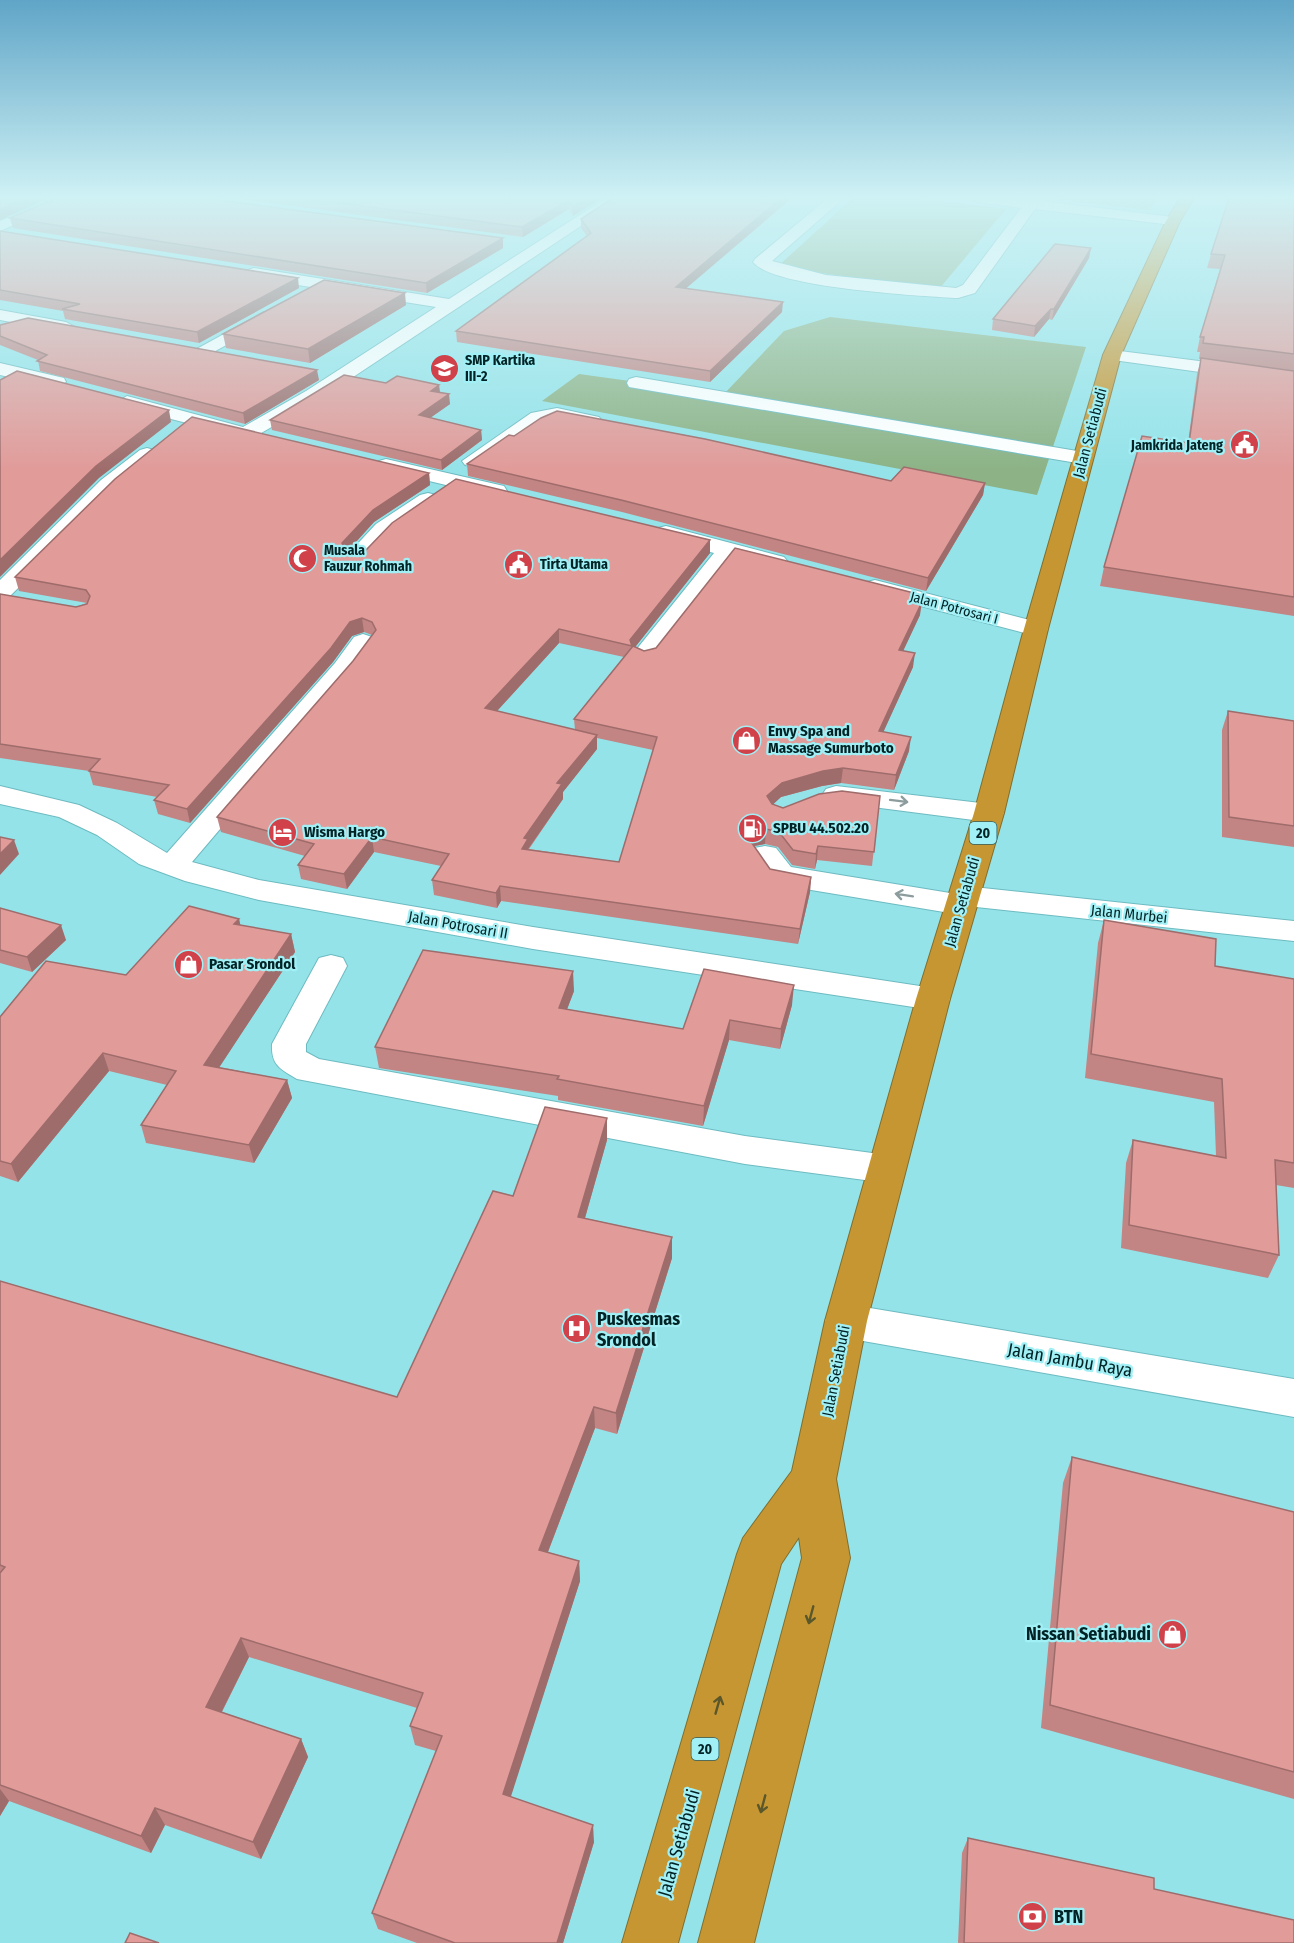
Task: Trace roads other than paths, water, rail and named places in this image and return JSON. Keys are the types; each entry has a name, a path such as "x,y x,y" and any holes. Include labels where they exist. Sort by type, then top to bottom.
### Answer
{"highway":[{"name":"Jalan Setiabudi","path":"726,1943 826,1558 813,1479 846,1321 933,999 989,813 1036,629 1112,355 1143,289"},
{"name":"Jalan Setiabudi","path":"650,1943 760,1554 813,1479"}],"street":[{"path":"303,295 315,289"},
{"path":"353,289 452,304"},
{"path":"249,432 342,376 476,289"},
{"path":"924,289 957,292 969,289"},
{"path":"202,351 283,306"},
{"path":"0,315 78,329"},
{"path":"179,347 225,355"},
{"path":"1112,355 1294,379"},
{"path":"319,372 342,376"},
{"path":"4,373 72,386"},
{"path":"636,383 1083,458"},
{"path":"107,396 272,438"},
{"path":"358,557 384,529 528,423 546,414 557,414 615,425"},
{"path":"0,593 109,485 192,418"},
{"path":"365,460 522,497"},
{"path":"648,528 798,567"},
{"path":"645,656 729,549"},
{"name":"Jalan Potrosari I","path":"855,582 1036,629"},
{"path":"173,865 344,668 363,642"},
{"path":"810,799 841,794 989,813"},
{"name":"Jalan Potrosari II","path":"0,795 69,811 107,828 150,857 259,890 533,938 933,999"},
{"name":"Jalan Murbei","path":"765,855 781,875 963,901 1294,931"},
{"path":"331,966 289,1044 289,1058 310,1070 745,1150 887,1169"},
{"name":"Jalan Jambu Raya","path":"846,1321 1294,1398"}],"place":[{"name":"SMP Kartika III-2","path":"444,368"},
{"name":"Jamkrida Jateng","path":"1244,445"},
{"name":"Musala Fauzur Rohmah","path":"303,558"},
{"name":"Tirta Utama","path":"519,564"},
{"name":"Envy Spa and Massage Sumurboto","path":"747,740"},
{"name":"SPBU 44.502.20","path":"752,828"},
{"name":"Wisma Hargo","path":"283,832"},
{"name":"Pasar Srondol","path":"188,964"},
{"name":"Puskesmas Srondol","path":"576,1329"},
{"name":"Nissan Setiabudi","path":"1172,1634"},
{"name":"BTN","path":"1033,1917"}]}
